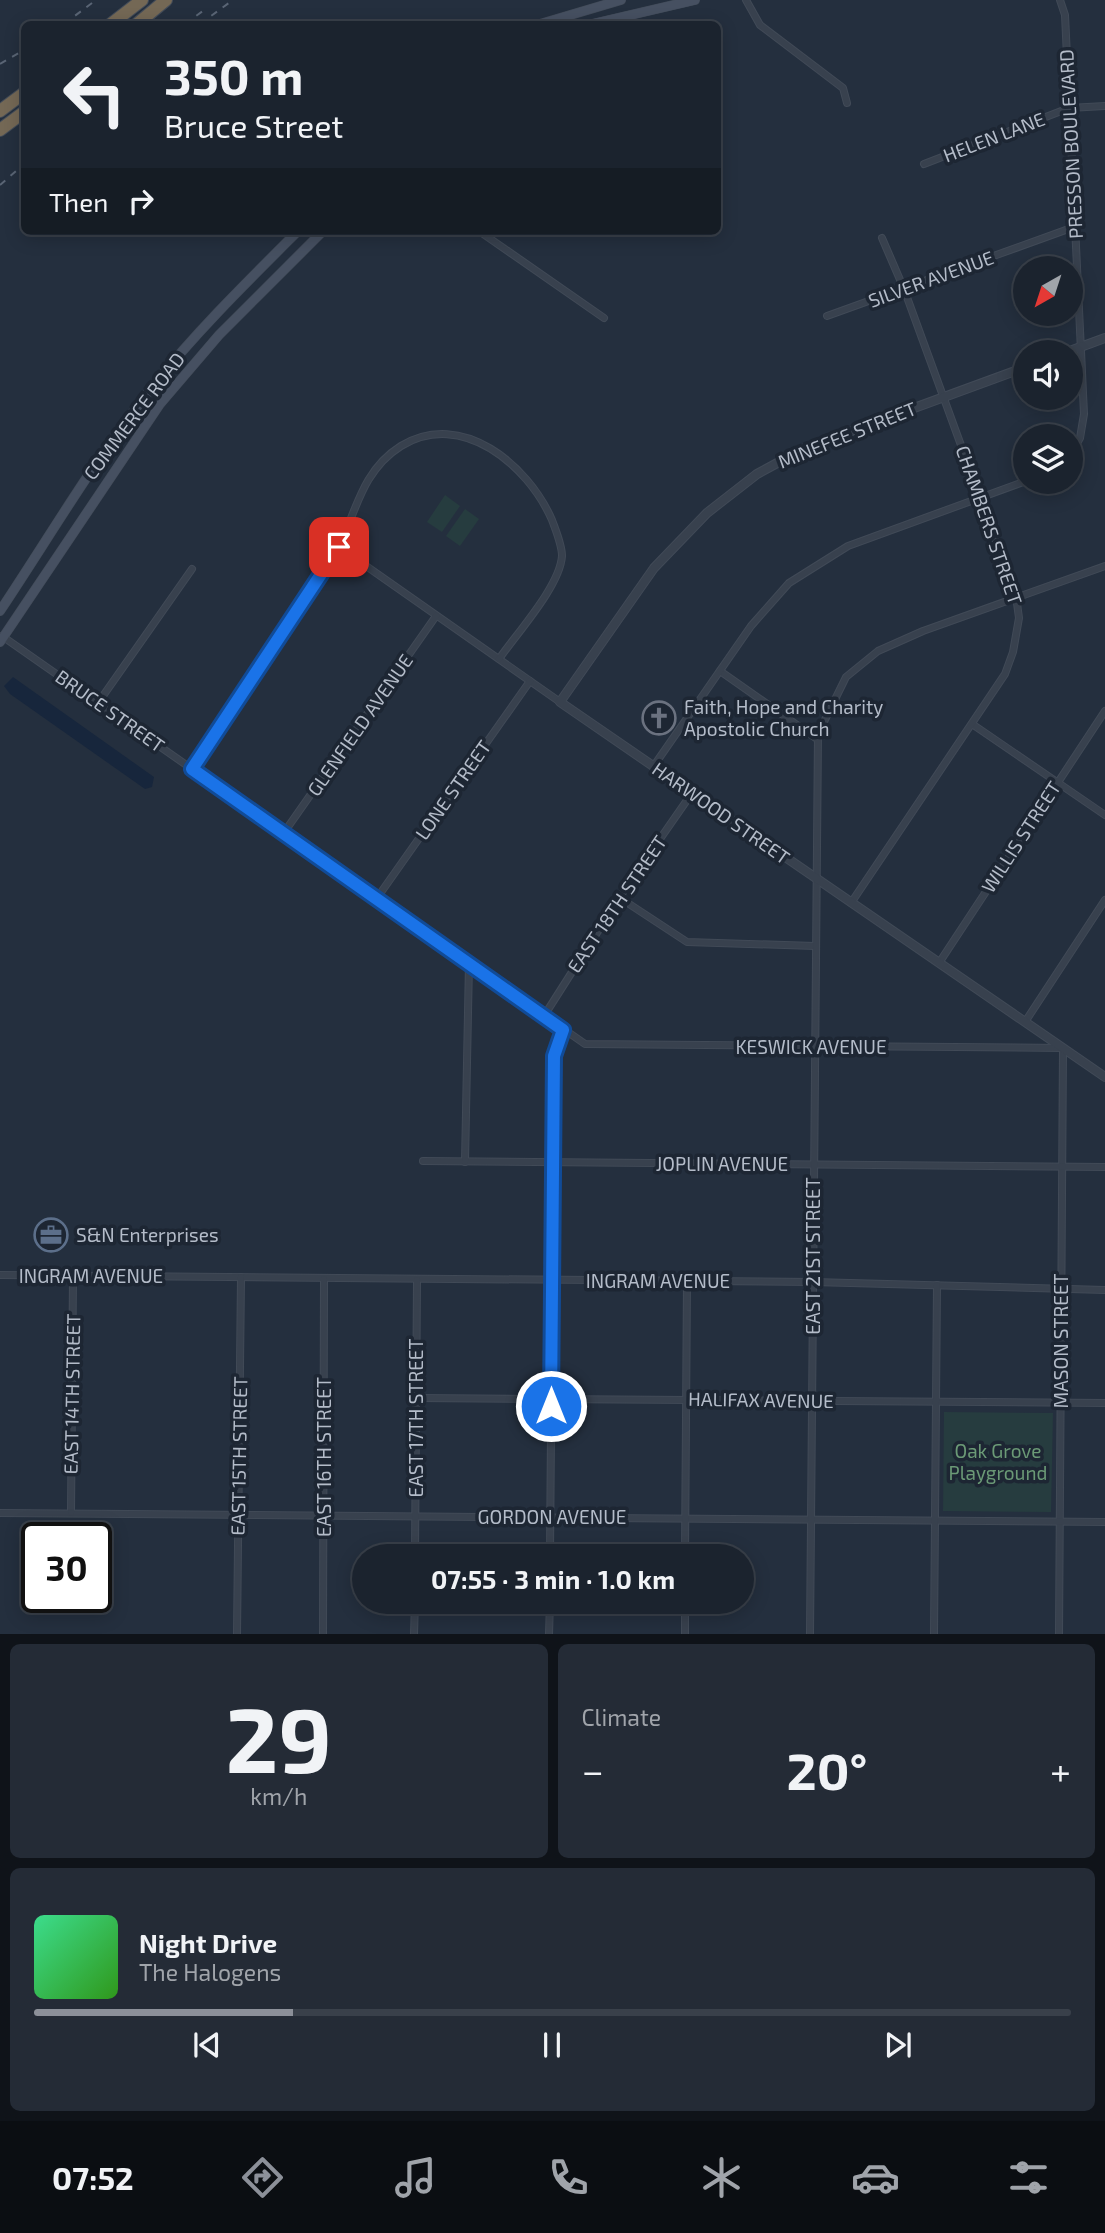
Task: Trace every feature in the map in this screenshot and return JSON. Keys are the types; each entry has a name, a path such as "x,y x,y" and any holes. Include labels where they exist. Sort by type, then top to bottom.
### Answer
{"highway":[{"path":"115,21 142,0"},
{"path":"141,21 166,0"},
{"path":"0,111 21,95"},
{"path":"0,130 21,113"}],"main road":[{"path":"550,21 621,0"},
{"path":"605,21 695,0"},
{"name":"COMMERCE ROAD","path":"0,611 143,398 208,323 295,235"},
{"name":"COMMERCE ROAD","path":"1,638 160,404 219,335 319,235"}],"street":[{"path":"746,0 760,25 843,88 847,103"},
{"name":"PRESSON BOULEVARD","path":"1060,0 1065,15 1082,340"},
{"name":"HELEN LANE","path":"924,164 1069,107 1105,106"},
{"name":"SILVER AVENUE","path":"827,316 1074,228"},
{"path":"485,235 604,318"},
{"name":"CHAMBERS STREET","path":"851,903 1010,663 1019,618 1016,596 904,289 882,238"},
{"path":"1083,346 1105,338"},
{"name":"MINEFEE STREET","path":"560,702 643,581 719,502 757,474 792,454 1013,372"},
{"path":"192,769 339,547 366,480 382,461 420,436 440,433 461,435 481,443 515,467 533,488 557,532 562,555 557,576 499,659"},
{"path":"653,766 768,604 789,583 816,564 855,543 1013,486"},
{"name":"HARWOOD STREET","path":"339,547 1105,1077"},
{"path":"720,671 817,739 829,707 846,677 878,650 1016,596 1105,566"},
{"path":"98,703 192,569"},
{"name":"GLENFIELD AVENUE","path":"284,834 436,616"},
{"name":"BRUCE STREET","path":"1,638 98,703 563,1030"},
{"name":"LONE STREET","path":"377,898 530,681"},
{"name":"WILLIS STREET","path":"939,963 1105,711"},
{"path":"972,724 1105,816"},
{"name":"EAST 21ST STREET","path":"810,1634 817,739"},
{"name":"EAST 18TH STREET","path":"544,1016 692,793"},
{"path":"620,898 687,942 815,946"},
{"path":"1025,1022 1105,900"},
{"path":"465,1162 469,963"},
{"path":"550,1544 554,1056 563,1030"},
{"name":"KESWICK AVENUE","path":"563,1030 589,1045 1063,1048"},
{"name":"MASON STREET","path":"1059,1634 1063,1048"},
{"name":"JOPLIN AVENUE","path":"422,1161 1105,1167"},
{"name":"INGRAM AVENUE","path":"0,1275 813,1282 1105,1290"},
{"name":"EAST 14TH STREET","path":"71,1513 73,1276"},
{"name":"EAST 15TH STREET","path":"237,1634 241,1277"},
{"name":"EAST 16TH STREET","path":"323,1634 324,1279"},
{"name":"EAST 17TH STREET","path":"415,1544 417,1280"},
{"path":"685,1544 687,1281"},
{"path":"934,1634 937,1285"},
{"name":"HALIFAX AVENUE","path":"417,1398 1105,1403"},
{"name":"GORDON AVENUE","path":"0,1513 1105,1522"},
{"path":"414,1634 415,1614"},
{"path":"549,1634 550,1614"},
{"path":"685,1614 685,1634"}],"green space":[{"path":"445,495 460,506 442,532 427,522"},
{"path":"465,509 479,519 460,546 446,536"},
{"name":"Oak Grove Playground","path":"944,1412 1053,1413 1051,1512 943,1511"}],"water":[{"path":"13,677 154,777 152,787 145,789 10,694 4,686"}],"railway":[{"path":"68,21 96,0"},
{"path":"204,21 233,0"},
{"path":"189,21 207,8"},
{"path":"0,64 21,52"},
{"path":"0,185 21,167"}],"place":[{"name":"Faith, Hope and Charity Apostolic Church","path":"659,718"},
{"name":"S&N Enterprises","path":"51,1235"}],"route":[{"path":"339,547 192,769 563,1030 554,1056 551,1406"}]}
